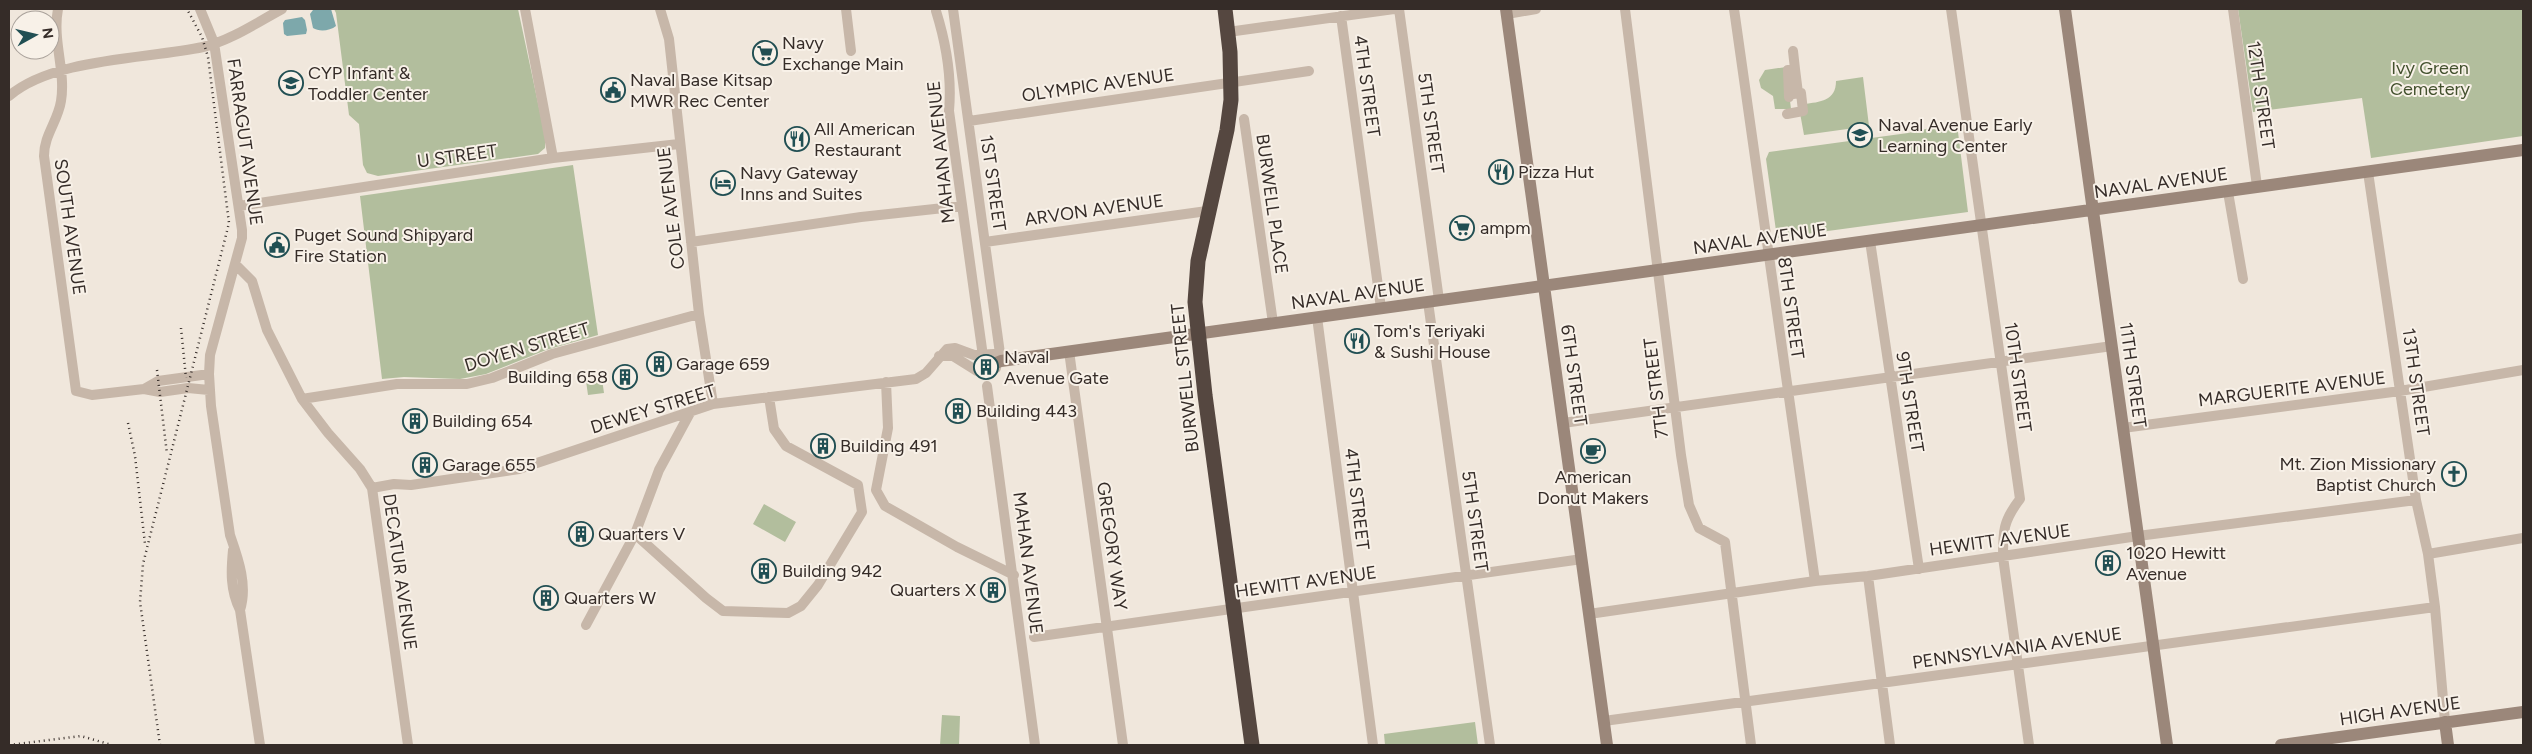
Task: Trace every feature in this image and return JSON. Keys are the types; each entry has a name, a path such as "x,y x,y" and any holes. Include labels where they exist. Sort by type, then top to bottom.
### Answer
{"highway":[{"name":"BURWELL STREET","path":"1224,9 1232,82 1227,130 1207,211 1196,274 1195,302 1197,334 1252,745"}],"street":[{"name":"SOUTH AVENUE","path":"58,9 56,37 61,102 45,138 44,156 76,390 92,395 144,389"},
{"name":"FARRAGUT AVENUE","path":"200,9 214,43 239,206 242,238 210,355 208,374 230,535 234,546 231,572 235,600 240,610 260,745"},
{"path":"9,96 19,87 60,71 205,47 282,9"},
{"path":"524,9 553,158"},
{"name":"COLE AVENUE","path":"660,9 669,39 691,242 713,404"},
{"path":"846,9 851,51"},
{"name":"1ST STREET","path":"953,9 985,242 994,359"},
{"path":"1228,32 1394,9"},
{"name":"5TH STREET","path":"1399,9 1466,575 1490,745"},
{"path":"1507,11 1536,9"},
{"name":"7TH STREET","path":"1625,9 1675,408 1693,517 1703,532 1725,542 1744,703 1751,745"},
{"name":"8TH STREET","path":"1734,9 1767,255 1815,581"},
{"name":"10TH STREET","path":"1951,9 2020,500 2009,513 2003,528 2003,557 2029,745"},
{"name":"11TH STREET","path":"2065,9 2167,745"},
{"name":"12TH STREET","path":"2233,9 2257,186"},
{"name":"MAHAN AVENUE","path":"936,11 942,30 951,91 949,111 962,206 994,359"},
{"name":"6TH STREET","path":"1507,11 1607,745"},
{"name":"4TH STREET","path":"1341,16 1382,308"},
{"path":"1787,114 1803,111 1801,93 1793,95 1794,51"},
{"name":"OLYMPIC AVENUE","path":"969,121 1309,71"},
{"name":"BURWELL PLACE","path":"1244,120 1273,323"},
{"name":"U STREET","path":"239,206 553,158 680,144"},
{"name":"NAVAL AVENUE","path":"994,359 1197,334 2523,150"},
{"name":"13TH STREET","path":"2368,172 2416,500 2428,554 2448,745"},
{"path":"2228,192 2243,279"},
{"path":"691,242 861,216 962,206"},
{"name":"ARVON AVENUE","path":"985,242 1207,211"},
{"name":"9TH STREET","path":"1870,241 1919,569"},
{"name":"DECATUR AVENUE","path":"236,264 252,281 267,330 302,399 328,433 360,469 372,488 408,745"},
{"name":"DOYEN STREET","path":"302,399 397,384 468,384 492,378 552,354 700,314"},
{"name":"4TH STREET","path":"1317,317 1373,745"},
{"path":"1563,423 2112,346"},
{"path":"939,356 946,349 963,351 965,356 978,365 994,359"},
{"name":"GREGORY WAY","path":"1070,351 1123,745"},
{"path":"939,356 953,356 977,371 994,359"},
{"name":"DEWEY STREET","path":"372,488 394,484 411,485 520,469 713,404 916,379 926,372 939,356"},
{"name":"MARGUERITE AVENUE","path":"2123,428 2400,391 2523,370"},
{"path":"144,389 158,381 208,374"},
{"path":"886,382 888,428 876,490 885,506 957,547 1014,575"},
{"name":"MAHAN AVENUE","path":"988,386 1035,745"},
{"path":"144,389 160,392 188,388 209,390"},
{"path":"635,534 723,611 788,613 801,606 818,585 862,512 858,485 786,446 774,428 769,397"},
{"path":"586,625 635,534 659,470 691,411"},
{"name":"HEWITT AVENUE","path":"1589,614 1815,581 1919,569 2138,536 2416,500"},
{"path":"2428,554 2523,538"},
{"name":"HEWITT AVENUE","path":"1034,637 1582,559"},
{"path":"1868,576 1890,745"},
{"name":"PENNSYLVANIA AVENUE","path":"1604,721 2018,666 2153,645 2435,607"},
{"name":"HIGH AVENUE","path":"2281,745 2309,744 2445,722 2523,712"}],"green space":[{"path":"334,9 518,9 545,136 545,148 538,154 378,176 367,173 363,165 359,124 349,115"},
{"name":"Ivy Green Cemetery","path":"2238,9 2523,9 2523,136 2371,158 2362,98 2253,112"},
{"path":"1786,67 1791,109 1775,109 1773,96 1761,88 1759,80 1765,70"},
{"path":"1863,77 1869,126 1804,135 1800,113 1804,104 1821,101 1830,97 1835,88 1836,81"},
{"path":"1952,123 1957,124 1968,212 1777,238 1766,159 1769,152 1908,133"},
{"path":"573,165 598,335 546,350 486,374 460,379 404,377 382,379 360,196"},
{"path":"602,379 604,393 588,395 586,381"},
{"path":"764,504 796,522 785,542 753,524"},
{"path":"942,715 960,716 959,745 940,745"},
{"path":"1475,722 1478,745 1385,745 1384,734"}],"water":[{"path":"331,9 336,26 324,30 313,28 310,14 313,10"},
{"path":"302,17 305,20 306,34 287,36 284,34 283,23 285,20"}],"railway":[{"path":"160,745 140,602 143,564 229,223 208,57 202,37 187,9"},
{"path":"181,328 186,378"},
{"path":"157,370 167,454"},
{"path":"128,423 135,456 145,544"},
{"path":"9,745 81,736 112,745"}],"place":[{"name":"Navy Exchange Main","path":"765,53"},
{"name":"CYP Infant & Toddler Center","path":"291,83"},
{"name":"Naval Base Kitsap MWR Rec Center","path":"613,90"},
{"name":"Naval Avenue Early Learning Center","path":"1860,135"},
{"name":"All American Restaurant","path":"797,139"},
{"name":"Pizza Hut","path":"1501,172"},
{"name":"Navy Gateway Inns and Suites","path":"723,183"},
{"name":"ampm","path":"1462,228"},
{"name":"Puget Sound Shipyard Fire Station","path":"277,245"},
{"name":"Tom's Teriyaki & Sushi House","path":"1357,341"},
{"name":"Garage 659","path":"659,364"},
{"name":"Naval Avenue Gate","path":"986,367"},
{"name":"Building 658","path":"625,377"},
{"name":"Building 443","path":"958,411"},
{"name":"Building 654","path":"415,421"},
{"name":"Building 491","path":"823,446"},
{"name":"American Donut Makers","path":"1593,451"},
{"name":"Garage 655","path":"425,465"},
{"name":"Mt. Zion Missionary Baptist Church","path":"2454,474"},
{"name":"Quarters V","path":"581,534"},
{"name":"1020 Hewitt Avenue","path":"2108,563"},
{"name":"Building 942","path":"764,571"},
{"name":"Quarters X","path":"993,590"},
{"name":"Quarters W","path":"546,598"}]}
